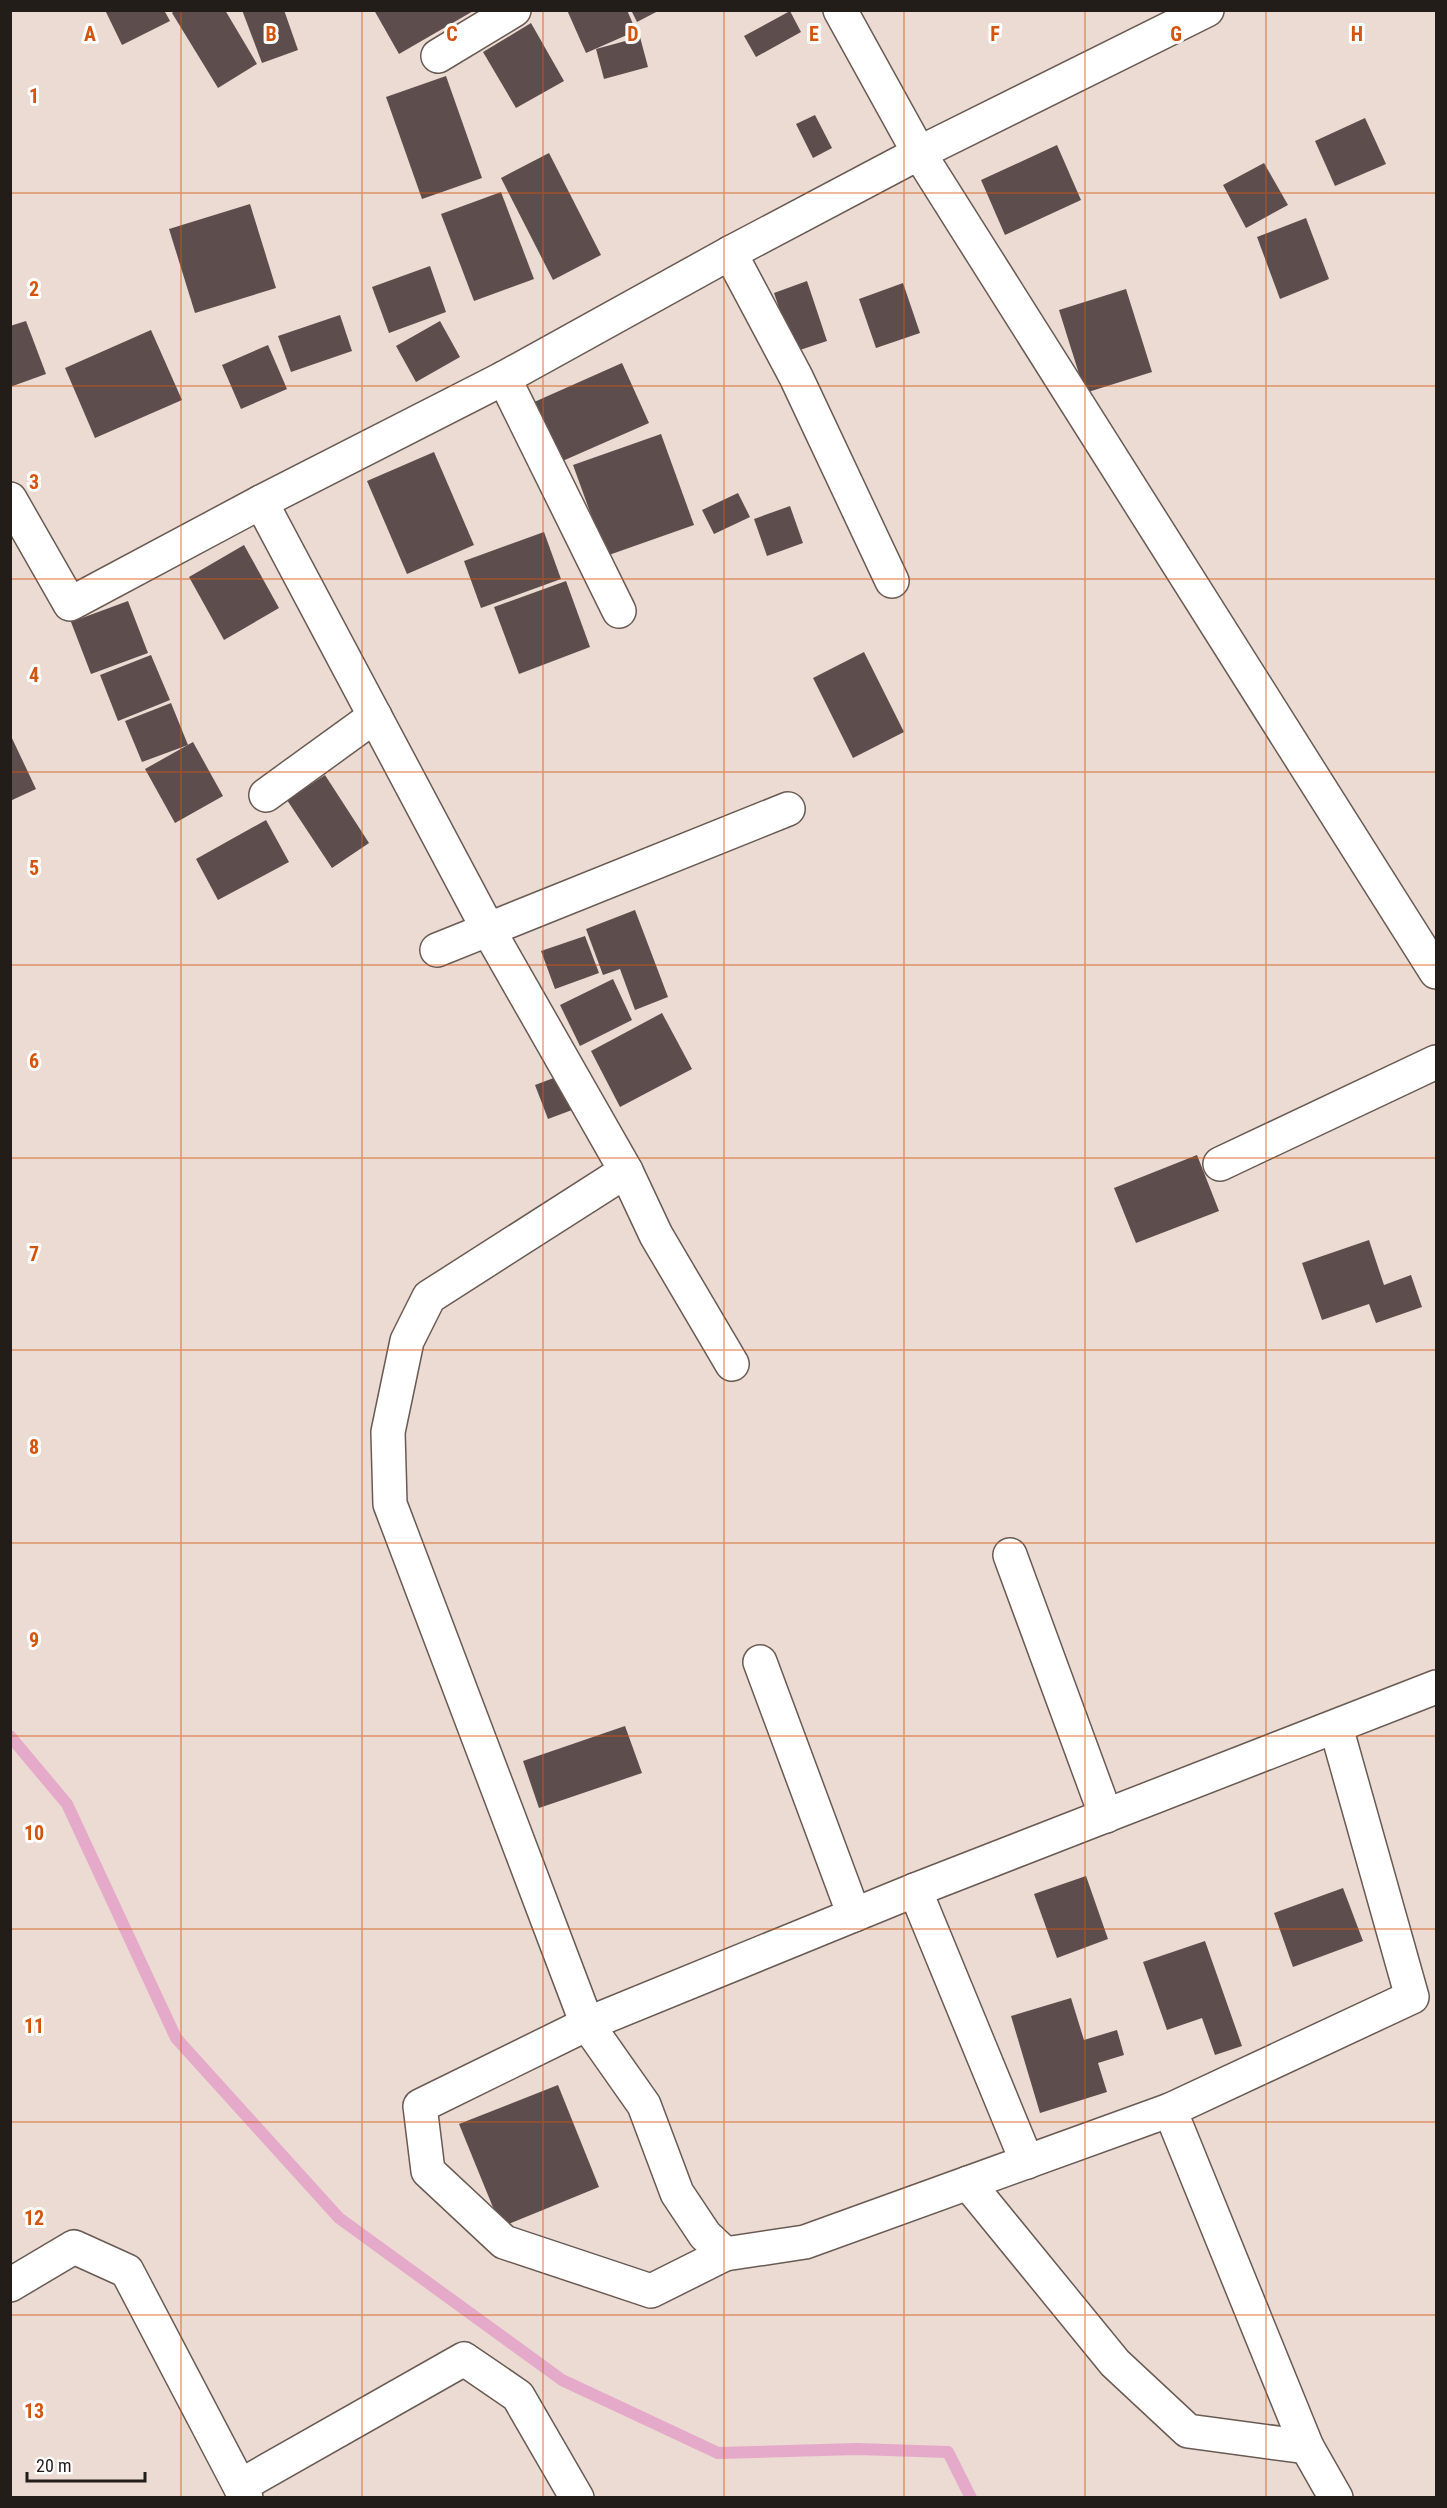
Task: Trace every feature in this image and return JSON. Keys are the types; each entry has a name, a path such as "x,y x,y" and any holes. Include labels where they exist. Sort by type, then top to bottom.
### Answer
{"street":[{"path":"438,56 514,10"},
{"path":"840,10 919,153 1437,972"},
{"path":"10,499 70,604 261,502 504,378 730,253 919,153 1207,10"},
{"path":"730,253 796,377 892,581"},
{"path":"504,378 619,611"},
{"path":"261,502 488,929 626,1171 656,1235 732,1364"},
{"path":"266,795 375,716"},
{"path":"437,950 788,809"},
{"path":"1220,1164 1437,1062"},
{"path":"626,1171 429,1297 407,1341 387,1432 390,1504 587,2024 644,2105 677,2193 705,2235 725,2254"},
{"path":"1010,1555 1106,1816"},
{"path":"760,1662 854,1915"},
{"path":"1335,1727 1412,1997 1170,2110 805,2242 725,2254 651,2291 504,2242 428,2171 420,2106 587,2024 915,1890 1437,1687"},
{"path":"915,1890 1027,2162"},
{"path":"1170,2110 1307,2447 1336,2498"},
{"path":"968,2183 1115,2363 1188,2431 1307,2447"},
{"path":"10,2285 74,2247 127,2271 243,2492 464,2359 518,2396 577,2498"}],"building":[{"path":"105,10 164,10 170,21 122,45"},
{"path":"175,10 225,10 257,64 218,88 172,13"},
{"path":"242,10 284,10 298,50 262,63"},
{"path":"374,10 475,10 399,54"},
{"path":"567,10 627,10 636,31 586,53"},
{"path":"631,10 660,10 637,22"},
{"path":"790,11 801,32 756,57 744,36"},
{"path":"531,23 564,81 516,108 483,52"},
{"path":"640,37 648,67 604,79 596,49"},
{"path":"446,76 482,178 422,199 386,97"},
{"path":"815,115 832,148 813,158 796,124"},
{"path":"1365,118 1386,164 1335,186 1315,141"},
{"path":"1057,145 1081,200 1005,235 981,180"},
{"path":"549,153 601,255 553,280 501,178"},
{"path":"1264,163 1288,205 1246,228 1223,185"},
{"path":"501,192 534,279 474,301 441,214"},
{"path":"250,204 276,288 195,313 169,229"},
{"path":"1306,218 1329,279 1280,299 1257,237"},
{"path":"430,266 446,312 389,333 372,287"},
{"path":"807,281 827,341 794,352 774,293"},
{"path":"903,283 920,333 876,348 859,299"},
{"path":"1126,289 1152,372 1085,393 1059,310"},
{"path":"340,315 352,351 291,372 278,336"},
{"path":"26,321 46,374 10,387 10,326"},
{"path":"440,321 460,357 416,382 396,346"},
{"path":"151,330 182,400 95,438 65,368"},
{"path":"268,345 287,389 241,409 222,365"},
{"path":"622,363 649,423 558,463 532,403"},
{"path":"661,434 694,525 606,556 573,465"},
{"path":"434,452 474,545 407,574 367,481"},
{"path":"738,493 750,517 714,534 702,510"},
{"path":"790,506 803,543 767,556 754,519"},
{"path":"544,532 561,579 481,608 464,561"},
{"path":"244,545 279,608 224,640 189,577"},
{"path":"566,581 590,647 519,674 494,607"},
{"path":"128,601 148,653 91,674 71,622"},
{"path":"864,652 904,732 853,758 813,678"},
{"path":"151,655 170,700 118,721 100,675"},
{"path":"171,703 188,745 142,762 125,721"},
{"path":"10,734 36,789 10,801"},
{"path":"193,742 223,796 175,823 145,769"},
{"path":"325,775 369,843 332,868 287,800"},
{"path":"266,820 289,862 218,900 196,859"},
{"path":"635,910 668,997 635,1010 620,969 603,975 586,929"},
{"path":"585,936 599,973 555,989 541,951"},
{"path":"613,979 632,1020 580,1046 560,1005"},
{"path":"662,1013 692,1069 620,1107 591,1051"},
{"path":"567,1073 580,1107 548,1119 535,1085"},
{"path":"1197,1155 1219,1211 1136,1243 1114,1188"},
{"path":"1369,1240 1384,1285 1411,1275 1422,1307 1376,1323 1369,1304 1322,1320 1302,1263"},
{"path":"625,1726 642,1773 539,1808 523,1761"},
{"path":"1086,1876 1108,1939 1057,1958 1034,1894"},
{"path":"1343,1888 1363,1941 1293,1967 1274,1913"},
{"path":"1205,1941 1242,2046 1215,2055 1202,2018 1167,2030 1143,1962"},
{"path":"1071,1998 1084,2040 1117,2030 1124,2055 1098,2063 1107,2092 1040,2113 1011,2016"},
{"path":"558,2085 599,2187 501,2227 459,2124"}],"waterway":[{"path":"10,1736 67,1804 176,2038 339,2218 562,2380 718,2453 857,2449 948,2452 971,2498"}]}
